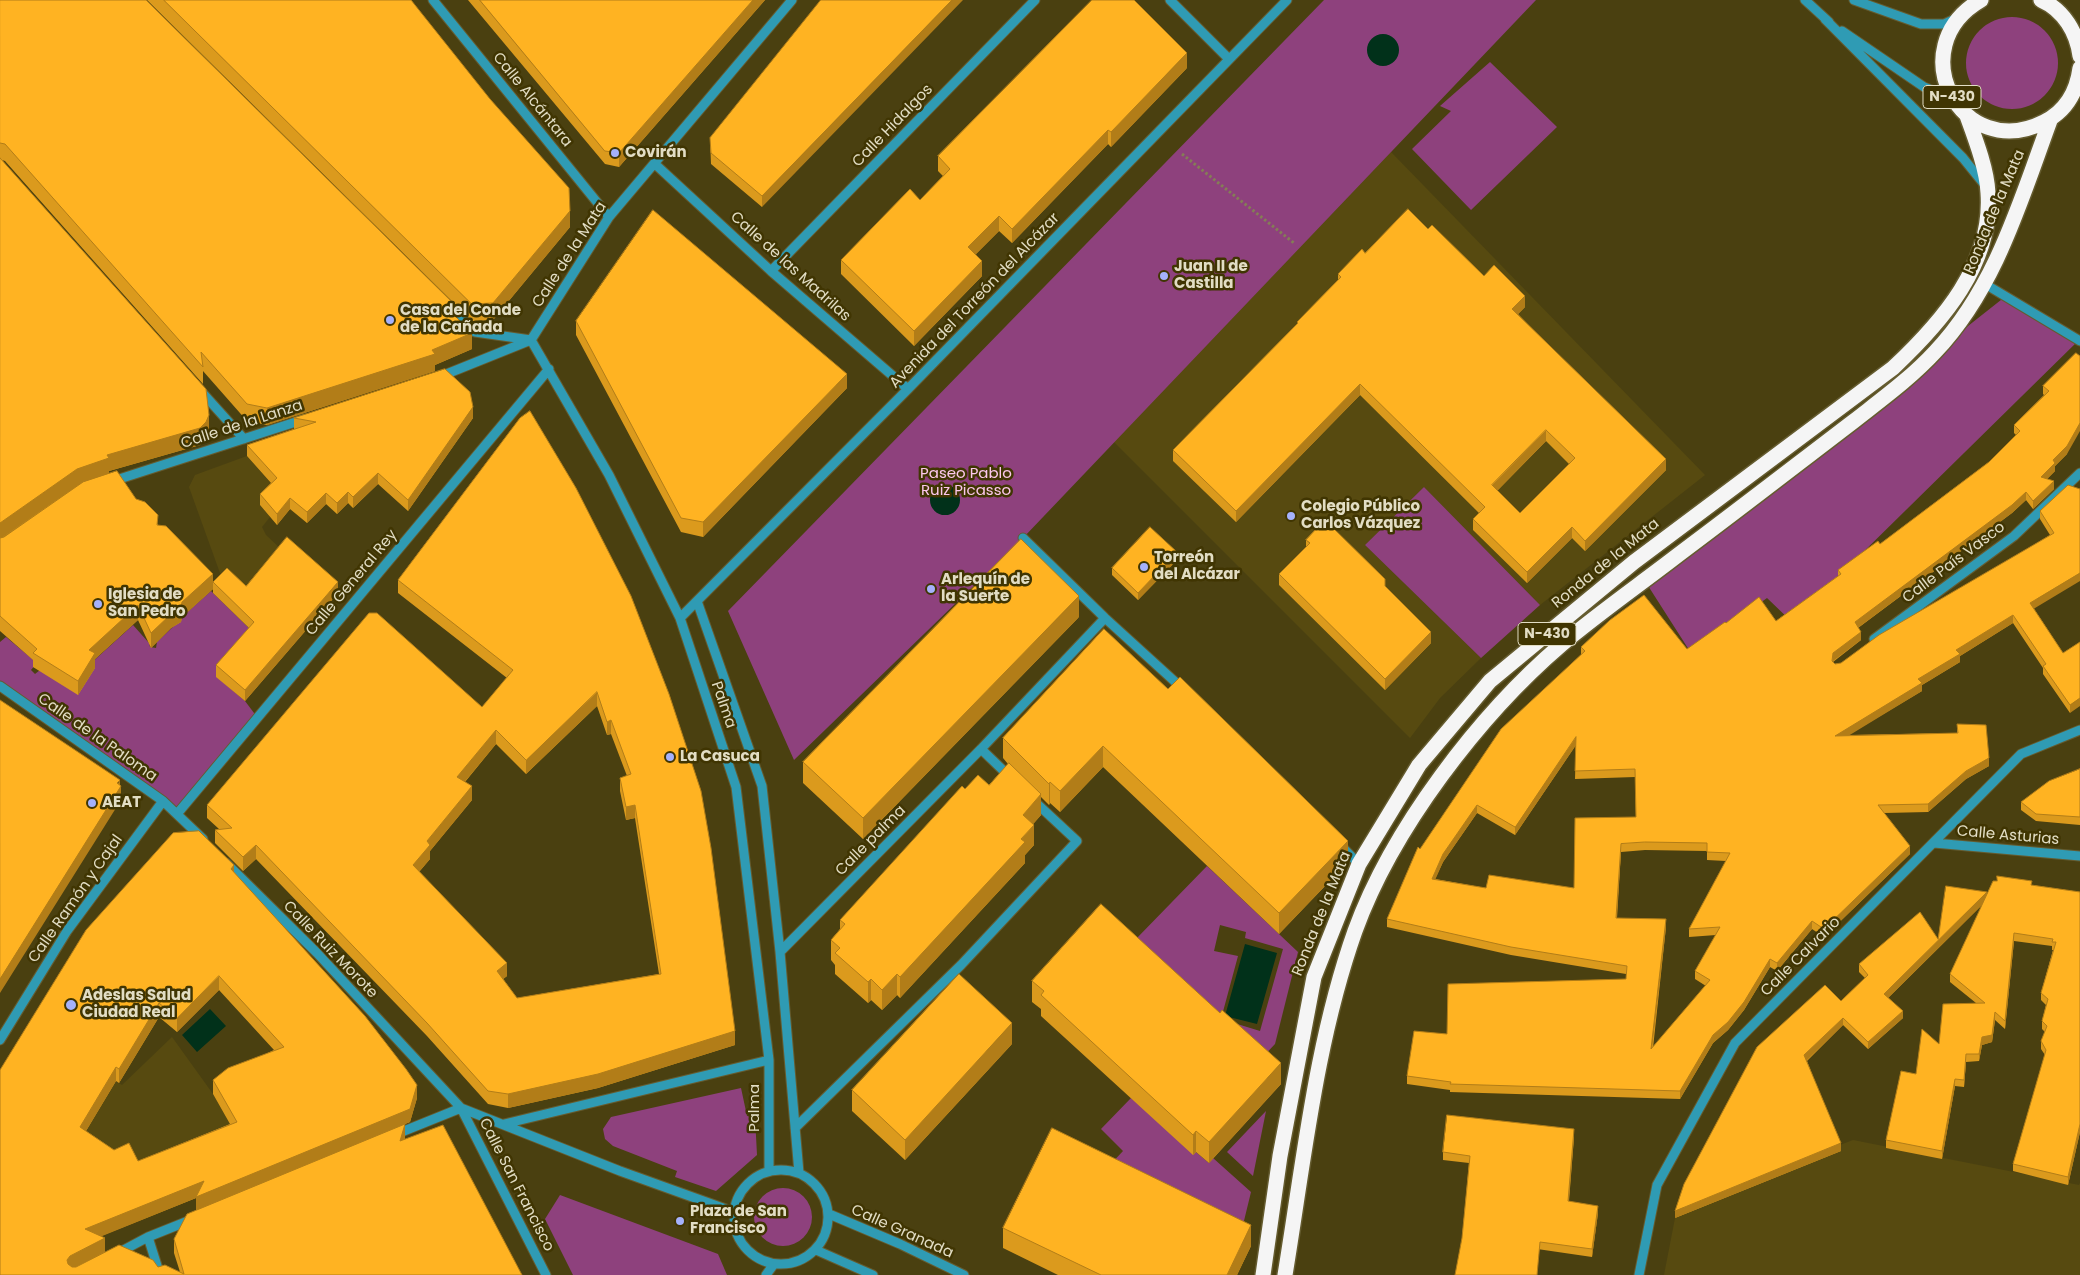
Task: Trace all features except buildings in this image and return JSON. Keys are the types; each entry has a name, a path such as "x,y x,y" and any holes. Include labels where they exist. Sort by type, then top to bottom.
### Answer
{"highway":[{"name":"N-430","path":"1981,0 1959,17 1947,35 1942,56 1944,78 1952,98 1967,116 1987,127 2009,131 2031,129 2052,118 2070,100 2078,82 2080,68"},
{"path":"2041,0 2060,7 2078,43 2080,56"},
{"name":"Ronda de la Mata","path":"1262,1275 1280,1156 1314,977 1359,864 1419,765 1490,681 1634,562 1894,368 1925,339 1952,306 1982,252 1989,207 1988,191 1967,116"},
{"name":"Ronda de la Mata","path":"1285,1275 1321,1060 1338,982 1356,929 1374,885 1419,808 1458,755 1508,695 1562,644 1902,383 1936,352 1967,312 1985,284 2002,250 2052,118"}],"street":[{"name":"Calle Alcántara","path":"433,0 610,216"},
{"name":"Calle de la Mata","path":"531,340 610,216 792,0"},
{"name":"Calle Hidalgos","path":"771,271 1034,0"},
{"path":"1170,0 1230,59"},
{"name":"Avenida del Torreón del Alcázar","path":"680,618 908,389 1287,0"},
{"path":"1805,0 1963,158 1988,191"},
{"path":"1854,0 1921,24 1944,24 1959,17"},
{"path":"1824,19 1924,87 1952,98"},
{"name":"Calle de las Madrilas","path":"655,164 771,271 908,389"},
{"path":"1985,284 2080,341"},
{"path":"440,298 475,332 531,340"},
{"path":"531,340 549,369"},
{"path":"430,379 458,370 531,340"},
{"name":"Palma","path":"549,369 609,476 680,618 736,787 768,1060 769,1171"},
{"name":"Calle General Rey","path":"177,814 549,369"},
{"path":"191,380 244,439"},
{"name":"Calle de la Lanza","path":"98,485 318,415"},
{"name":"Calle País Vasco","path":"1869,643 2014,536 2080,473"},
{"path":"1023,538 1105,618 1193,699"},
{"name":"Palma","path":"697,601 762,786 780,952 799,1173"},
{"name":"Calle palma","path":"780,952 981,749 1105,618"},
{"name":"Calle de la Paloma","path":"0,686 163,801 177,814"},
{"name":"Calle Calvario","path":"1639,1275 1657,1186 1735,1043 2021,754 2080,730"},
{"path":"981,749 1015,782"},
{"path":"795,1128 961,965 1077,842 1029,795"},
{"name":"Calle Ramón y Cajal","path":"0,1040 67,931 163,801"},
{"path":"177,814 212,849"},
{"path":"1331,836 1359,864"},
{"name":"Calle Asturias","path":"1934,843 2080,856"},
{"name":"Calle Ruiz Morote","path":"219,856 316,954 461,1108"},
{"path":"503,1124 768,1060"},
{"path":"387,1138 461,1108 620,1171 734,1212"},
{"name":"Calle San Francisco","path":"461,1108 546,1275"},
{"path":"791,1170 799,1173 815,1182 826,1201 829,1214 824,1239 816,1250 807,1257 788,1264 774,1264 759,1259 743,1245 735,1228 734,1212 738,1198 749,1182 769,1171 791,1170"},
{"path":"107,1258 148,1237 204,1214"},
{"name":"Calle Granada","path":"829,1214 900,1244 964,1275"},
{"path":"148,1237 160,1275"},
{"path":"816,1250 873,1275"},
{"path":"766,1275 774,1264"}],"path":[{"path":"1182,154 1294,244"}],"shaded area":[{"path":"1383,34 1394,39 1399,50 1394,61 1383,66 1372,61 1367,50 1372,39"},
{"path":"1391,152 1705,475 1540,605 1424,487 1365,545 1481,658 1440,698 1410,738 1114,442"},
{"path":"247,456 273,486 260,505 270,517 262,527 266,535 284,552 246,597 220,573 189,487 195,475"},
{"path":"945,485 956,489 960,500 956,511 945,515 934,511 930,500 934,489"},
{"path":"1245,944 1277,953 1257,1024 1225,1016"},
{"path":"210,1009 226,1026 197,1052 182,1035"},
{"path":"172,1037 213,1094 258,1173 122,1228 80,1141 116,1081 122,1085"},
{"path":"1853,1140 2079,1185 2080,1183 2080,1275 1664,1275 1677,1208"}],"green space":[{"name":"Paseo Pablo Ruiz Picasso","path":"1324,0 1536,0 1023,538 794,760 728,611"},
{"path":"2012,17 2029,21 2044,31 2054,46 2058,63 2054,80 2044,95 2029,105 2012,109 1995,105 1980,95 1970,80 1966,63 1970,46 1980,31 1995,21"},
{"path":"1490,62 1557,127 1471,210 1412,149 1451,111 1440,106"},
{"path":"2006,296 2079,340 1792,622 1767,598 1691,653 1645,581"},
{"path":"1424,487 1540,605 1481,658 1365,545"},
{"path":"211,591 254,633 217,677 245,701 257,717 177,814 0,687 0,642 6,637 37,663 31,670 35,674 40,670 89,665 133,625 149,643 150,647 156,648 157,642"},
{"path":"1207,866 1298,952 1275,1044 1257,1063 1136,939","holes":["1220,925 1246,932 1245,938 1283,949 1260,1031 1221,1019 1238,956 1214,951"]},
{"path":"741,1088 747,1116 755,1117 757,1155 716,1191 675,1177 677,1171 613,1146 605,1139 603,1129 611,1117"},
{"path":"1131,1098 1209,1163 1213,1158 1251,1192 1242,1229 1109,1166 1123,1151 1101,1129"},
{"path":"1266,1111 1253,1176 1227,1152"},
{"path":"777,1188 789,1188 804,1196 812,1211 812,1223 804,1238 789,1246 777,1246 762,1238 754,1223 754,1211 762,1196"},
{"path":"560,1195 718,1254 727,1275 573,1275 545,1219"}],"place":[{"name":"Covirán","path":"615,153"},
{"name":"Juan II de Castilla","path":"1164,276"},
{"name":"Casa del Conde de la Cañada","path":"390,320"},
{"name":"Colegio Público Carlos Vázquez","path":"1291,516"},
{"name":"Torreón del Alcázar","path":"1144,567"},
{"name":"Arlequín de la Suerte","path":"931,589"},
{"name":"Iglesia de San Pedro","path":"98,604"},
{"name":"La Casuca","path":"670,757"},
{"name":"AEAT","path":"92,803"},
{"name":"Adeslas Salud Ciudad Real","path":"71,1005"},
{"name":"Plaza de San Francisco","path":"680,1221"}]}
